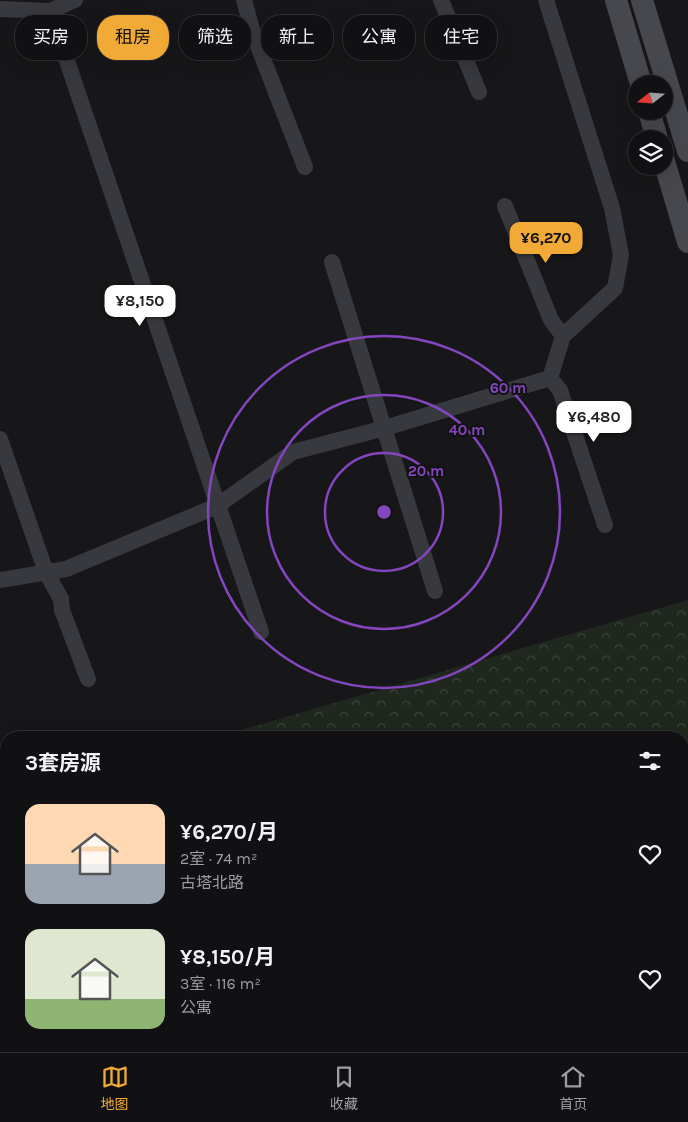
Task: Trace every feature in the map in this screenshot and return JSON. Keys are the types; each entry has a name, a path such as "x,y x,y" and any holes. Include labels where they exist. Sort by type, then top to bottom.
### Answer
{"main road":[{"path":"616,0 638,75"},
{"path":"642,0 688,151"},
{"path":"668,175 688,242"}],"street":[{"path":"5,6 50,11 75,0"},
{"path":"244,0 253,33 305,167"},
{"path":"441,0 479,92"},
{"path":"546,0 612,208 621,255 615,288 563,336 550,378"},
{"path":"50,11 217,506 262,632"},
{"path":"505,206 551,320 563,336"},
{"path":"332,262 435,591"},
{"path":"0,580 66,569 217,506 293,452 385,428 550,378"},
{"path":"550,378 560,390 605,525"},
{"path":"0,439 46,572 61,599 62,610 88,679"}],"green space":[{"path":"688,600 688,731 238,731"}]}
